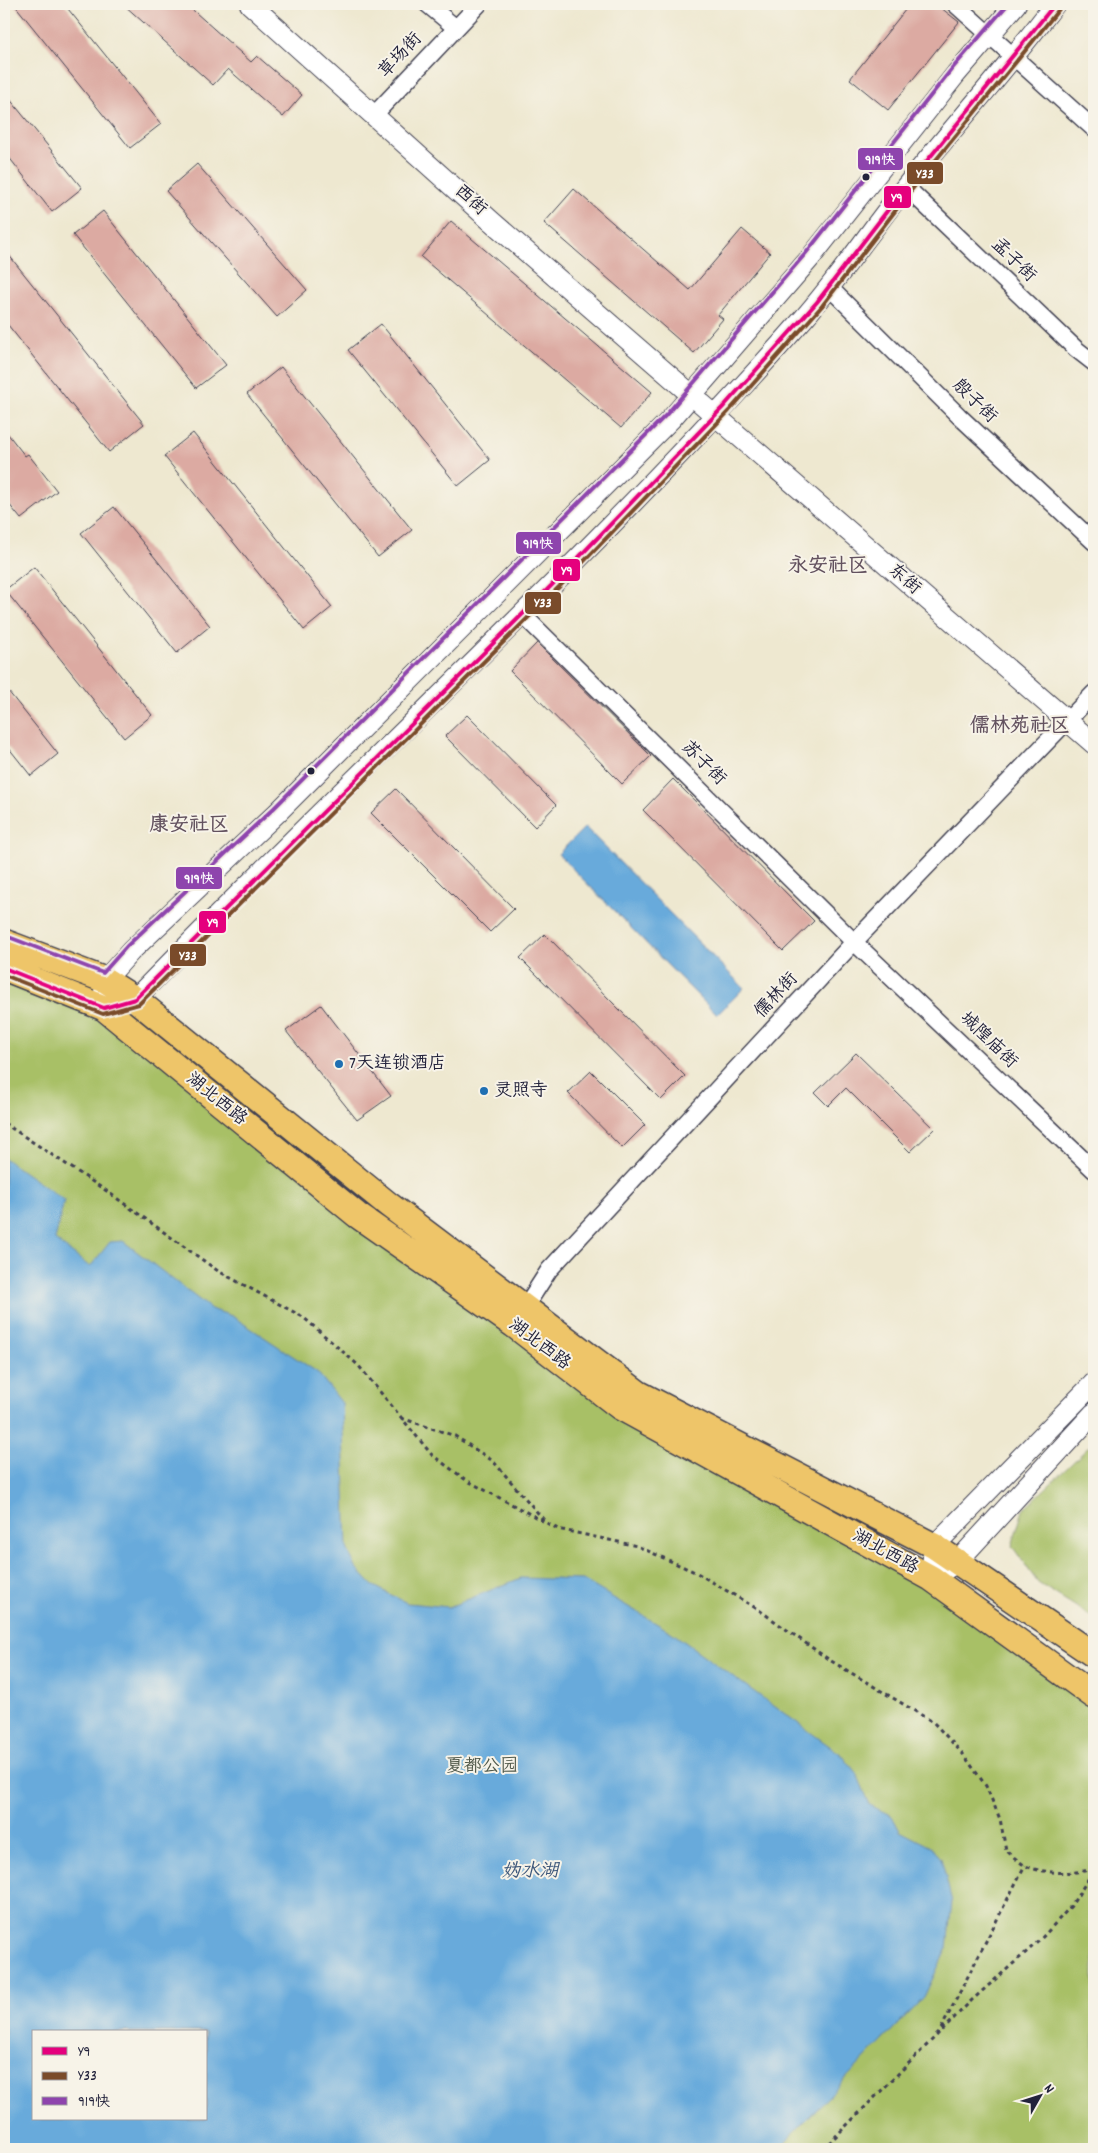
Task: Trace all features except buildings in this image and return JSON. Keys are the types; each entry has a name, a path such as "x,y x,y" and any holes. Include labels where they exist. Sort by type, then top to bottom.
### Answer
{"main road":[{"name":"湖北西路","path":"4,942 105,980 135,998 389,1204 520,1316 620,1408 931,1578 1094,1696"},
{"name":"湖北西路","path":"4,968 104,1008 357,1215 520,1316 638,1393 934,1546 956,1563 1094,1655"}],"street":[{"name":"西街","path":"250,4 692,396"},
{"path":"427,4 456,28"},
{"name":"草场街","path":"374,115 478,4"},
{"path":"955,4 1094,129"},
{"path":"1016,4 811,257 692,396 278,812 131,951 105,980 104,1008 135,998 523,616 715,416 807,315 906,187 1015,57 1056,4"},
{"name":"孟子街","path":"906,187 1076,349 1094,363"},
{"name":"殷子街","path":"829,287 959,416 1094,542"},
{"name":"东街","path":"692,396 1094,744"},
{"name":"苏子街","path":"523,616 854,942"},
{"name":"儒林街","path":"520,1316 548,1270 854,942 1094,693"},
{"name":"城隍庙街","path":"854,942 1094,1170"},
{"path":"931,1578 934,1546 1094,1383"},
{"path":"931,1578 956,1563 1094,1413"}],"path":[{"path":"4,1123 108,1192 218,1270 303,1317 358,1365 432,1455 466,1480 558,1529 638,1546 697,1573 759,1610 828,1659 933,1722 963,1754 986,1786 1000,1819 1006,1850 1025,1865 1057,1872 1094,1869"},
{"path":"400,1418 455,1436 493,1461 546,1523"},
{"path":"939,2034 1025,1865"},
{"path":"823,2149 972,2000 1040,1940 1072,1906 1094,1869"}],"green space":[{"name":"妫水湖","path":"4,973 104,1008 357,1215 931,1578 1094,1696 1094,2149 4,2149"},
{"path":"1094,1442 1094,1618 1038,1583 1012,1546 1023,1510"}],"water":[{"path":"585,827 744,988 717,1015 558,854"},
{"name":"妫水湖","path":"4,1158 64,1200 55,1240 90,1267 110,1242 123,1241 211,1309 232,1316 317,1372 342,1403 347,1548 356,1568 372,1585 407,1603 449,1607 521,1578 583,1580 671,1632 842,1755 857,1774 870,1805 892,1816 900,1831 931,1847 941,1858 952,1902 947,1948 924,1997 778,2149 4,2149"}],"transit line":[{"name":"919快","path":"6,936 103,973 127,946 274,808 666,415 806,253 951,70 1008,4"},
{"name":"Y9","path":"4,968 104,1008 135,999 559,578 724,406 817,302 904,189 1055,4"},
{"name":"Y33","path":"4,975 103,1014 139,1004 563,583 729,411 822,306 909,193 1060,8"}],"place":[{"name":"7天连锁酒店","path":"339,1064"},
{"name":"灵照寺","path":"484,1091"}],"district":[{"name":"永安社区","path":"828,567"},
{"name":"儒林苑社区","path":"1020,727"},
{"name":"康安社区","path":"189,826"}],"park label":[{"name":"夏都公园","path":"482,1767"}]}
